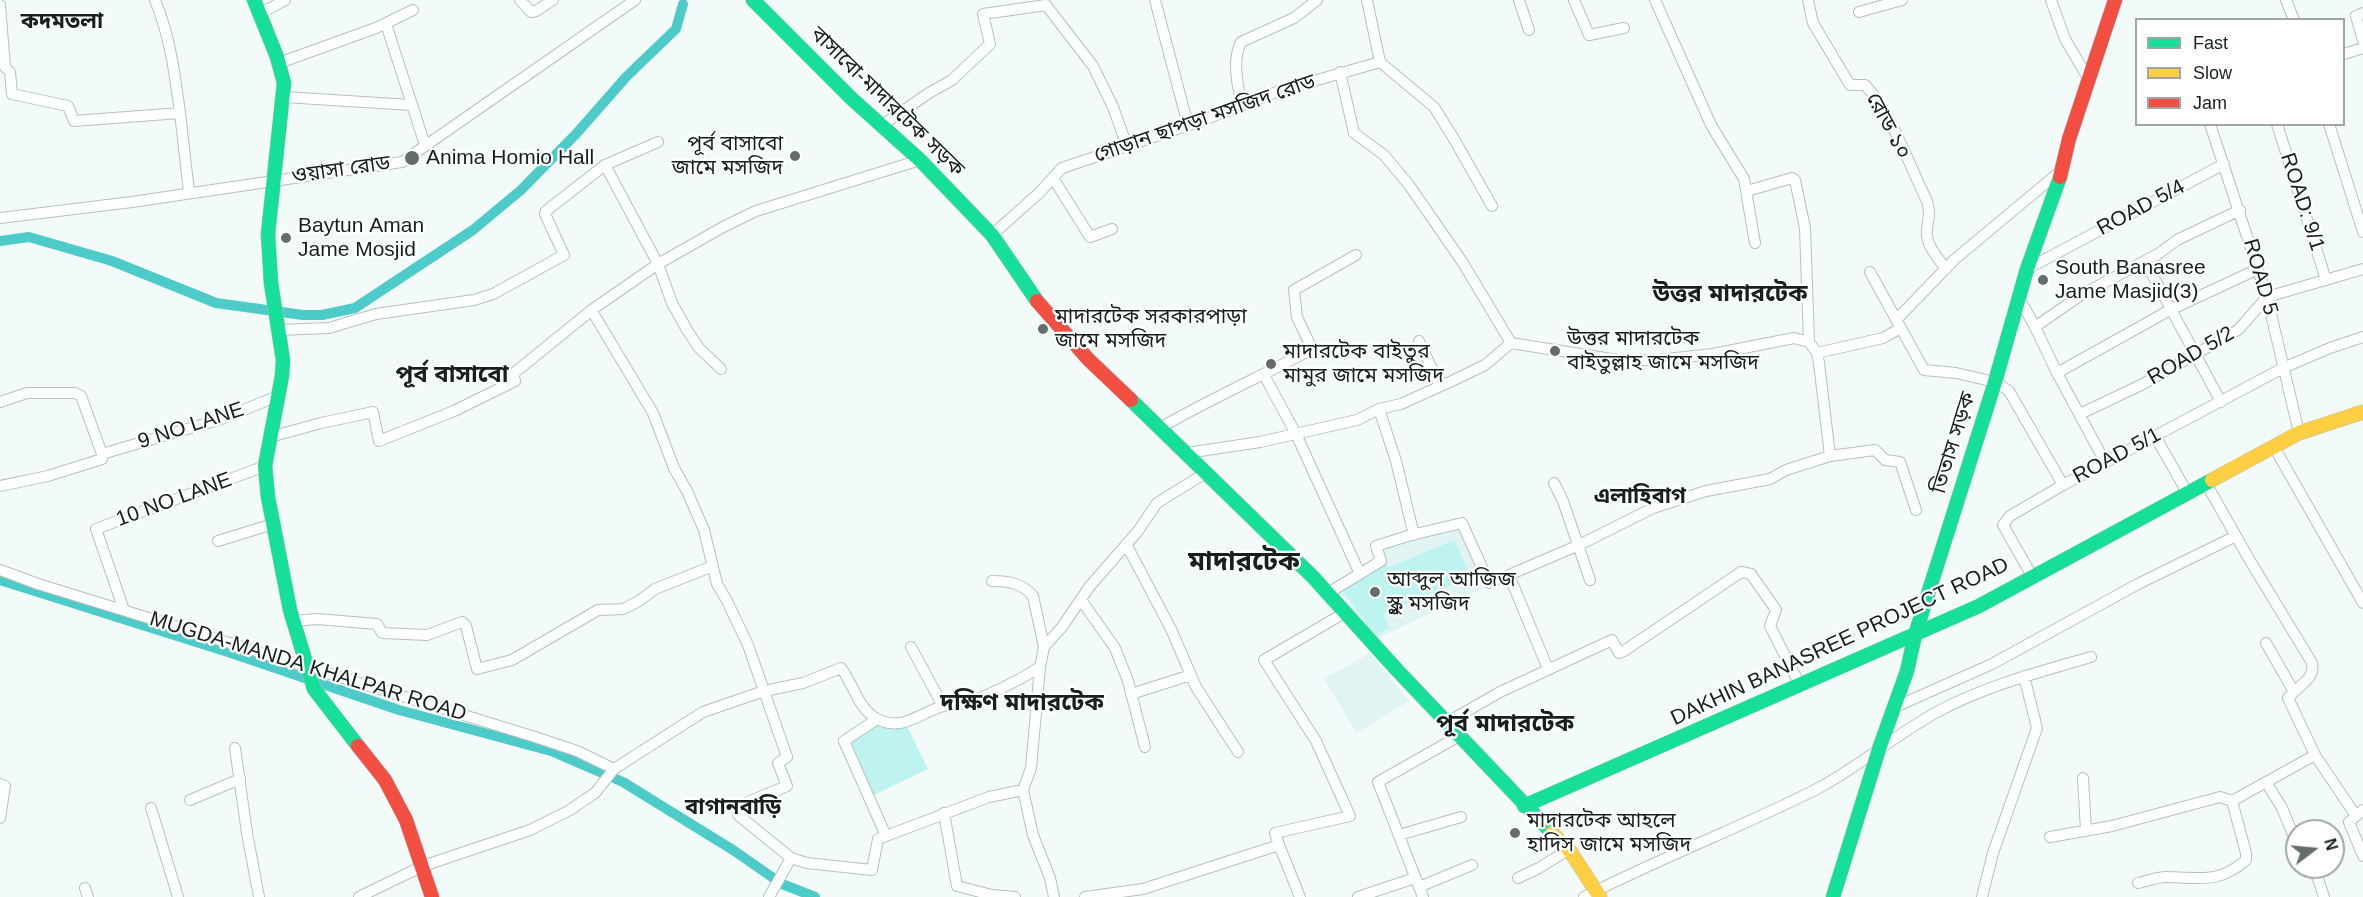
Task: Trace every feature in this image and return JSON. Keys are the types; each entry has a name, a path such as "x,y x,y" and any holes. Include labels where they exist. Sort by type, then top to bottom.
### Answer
{"street":[{"path":"155,0 163,19 175,73 189,192"},
{"path":"254,0 279,63 284,97 268,246 283,360 265,466 273,524 293,621 314,689 385,780 406,820 432,897"},
{"path":"261,13 285,0"},
{"path":"520,0 531,12 552,0"},
{"name":"ওয়াসা রোড","path":"0,218 402,162 635,0"},
{"name":"বাসাবো-মাদারটেক সড়ক","path":"753,0 881,126 920,160 992,235 1033,296 1082,352 1328,593 1446,723 1568,850 1599,894"},
{"path":"1155,0 1188,125"},
{"path":"1242,104 1236,76 1238,48 1241,42 1294,18 1317,0"},
{"path":"1367,0 1380,62 1434,107 1492,206"},
{"path":"1519,0 1529,30"},
{"path":"1574,0 1589,35 1624,28"},
{"path":"1655,0 1711,125 1735,162 1747,191 1755,243"},
{"name":"রোড ১০","path":"1808,0 1813,23 1850,86 1865,85 1888,118 1927,201 1930,216 1926,232 1931,249 1946,269"},
{"path":"1859,12 1902,0"},
{"path":"2051,0 2065,39 2088,78"},
{"name":"তিতাস সড়ক","path":"1833,897 1879,749 1907,671 2027,269 2063,169 2088,78 2115,0"},
{"path":"2286,0 2293,18"},
{"path":"0,5 3,67 10,72 12,94 68,106 74,121 180,113"},
{"path":"881,126 952,80 990,44 983,14 1046,5 1094,66 1113,107 1127,146"},
{"path":"279,63 386,24 413,10"},
{"path":"2363,14 2356,16 2363,41"},
{"path":"386,24 425,145"},
{"path":"2345,53 2363,48"},
{"name":"গোড়ান ছাপড়া মসজিদ রোড","path":"992,235 1039,193 1062,168 1242,104 1340,72 1380,62"},
{"path":"1340,72 1354,133 1384,155 1409,185 1463,263 1511,343"},
{"path":"284,97 411,105"},
{"name":"ROAD 5","path":"2211,126 2267,297 2299,433"},
{"name":"ROAD: 9/1","path":"2278,126 2326,280"},
{"path":"2330,126 2363,232"},
{"path":"277,324 329,328 376,314 474,300 493,294 564,255 545,213 605,165 658,142"},
{"path":"270,437 373,412 380,441 475,401 515,381 513,374 592,311 658,264 756,211 920,160"},
{"name":"ROAD 5/4","path":"2027,269 2224,164"},
{"path":"605,165 658,264 672,303 687,330 699,348 721,369"},
{"path":"1817,353 1882,338 1898,324 1946,269 2063,169"},
{"path":"1053,178 1090,237 1112,229"},
{"path":"1747,191 1792,178 1795,180 1805,228 1809,342 1817,353 1830,456"},
{"path":"2036,327 2081,295 2145,261 2177,240 2240,210"},
{"path":"1160,428 1204,402 1264,375 1312,349 1297,317 1294,290 1356,255"},
{"path":"2145,261 2194,356 2221,402"},
{"path":"2057,373 2170,310 2258,269"},
{"path":"2267,297 2363,269"},
{"path":"1870,272 1924,370 1956,373 1995,382"},
{"name":"ROAD 5/2","path":"2080,414 2143,384 2238,330 2267,297"},
{"path":"2019,298 2105,462"},
{"path":"592,311 653,413 674,468 704,530 717,585 736,619 787,757 778,763 787,786 750,801 738,814 791,858 807,863 872,870 878,839 989,797 1023,790"},
{"path":"1187,453 1296,434 1357,420 1379,409 1401,404 1485,364 1511,343 1618,360 1657,360 1713,354 1794,338 1809,342"},
{"name":"ROAD 5/1","path":"1995,382 2009,391 2063,485 2283,368 2330,348 2363,338"},
{"path":"1419,341 1440,386"},
{"path":"1264,375 1296,434 1360,574"},
{"path":"0,402 27,393 75,393 81,396 102,454"},
{"name":"9 NO LANE","path":"0,486 71,470 102,459 102,454 221,418 278,396"},
{"path":"1379,409 1396,461 1414,534"},
{"name":"DAKHIN BANASREE PROJECT ROAD","path":"1524,806 1653,752 1980,606 2299,433 2363,412"},
{"path":"2155,436 2188,494"},
{"path":"2274,447 2363,603"},
{"path":"1328,593 1381,561 1376,546 1414,534 1462,523 1489,583 1579,545 1602,532 1663,505 1706,491 1770,479 1786,470 1830,456 1875,450 1885,460 1900,462 1916,510"},
{"name":"10 NO LANE","path":"124,610 96,529 265,466"},
{"path":"1044,647 1138,531 1157,503 1207,472"},
{"path":"1554,483 1563,501 1590,580"},
{"path":"2032,576 2003,525 2004,521 2063,485"},
{"path":"2206,485 2312,663 2314,670 2311,676 2288,698 2315,755 2360,813 2349,822 2363,856"},
{"path":"218,541 273,524"},
{"path":"1893,708 1992,663 2138,584 2236,536"},
{"path":"1126,544 1170,629 1196,687 1238,753"},
{"path":"293,621 344,620 377,624 382,633 427,635 462,622 466,626 477,669 512,660 598,610 623,609 655,589 713,566"},
{"name":"MUGDA-MANDA KHALPAR ROAD","path":"0,570 38,585 124,610 307,671 577,751 609,775"},
{"path":"1446,723 1500,692 1612,640 1619,653 1624,651 1740,572 1748,572 1776,610 1770,626 1800,685"},
{"path":"1509,575 1548,669"},
{"path":"992,581 1008,581 1028,591 1032,596 1044,647 1040,667 1031,768 1023,790 1033,835 1050,878 1054,897"},
{"path":"1081,600 1115,648 1131,694 1145,747"},
{"path":"1300,897 1275,833 1350,816 1316,741 1264,660 1346,612"},
{"path":"2266,643 2294,692"},
{"path":"911,647 943,706"},
{"path":"1584,897 1599,894 1660,859 1817,788 1938,711 2024,676 2091,657"},
{"path":"358,897 423,866 530,830 570,810 595,793 609,775 703,712 764,691 803,683 841,668 853,690 872,716 886,724 904,723 943,706 963,704 998,692 1040,667"},
{"path":"1131,694 1191,675"},
{"path":"1982,897 1993,854 2037,728 2024,676"},
{"path":"877,718 844,741 886,836"},
{"path":"1419,887 1378,783 1459,736"},
{"path":"235,748 259,897"},
{"path":"2050,837 2112,826 2220,797 2232,801 2315,755"},
{"path":"2083,778 2086,831"},
{"path":"190,800 240,779"},
{"path":"2266,782 2287,819"},
{"path":"0,784 5,786 0,818"},
{"path":"2138,883 2163,877 2203,880 2226,874 2238,867 2246,860 2246,853 2232,801"},
{"path":"151,808 178,897"},
{"path":"944,813 957,886 992,895 1015,897"},
{"path":"1399,836 1461,817"},
{"path":"1085,897 1143,889 1279,845"},
{"path":"1518,878 1568,850"},
{"path":"771,893 791,858"},
{"path":"1358,897 1419,887 1472,865"},
{"path":"2318,879 2324,897"}],"shaded area":[{"path":"1461,527 1486,587 1376,639 1338,592 1384,563 1382,548"},
{"path":"1455,540 1470,577 1383,614 1389,628 1376,636 1342,590 1384,563 1390,567"},
{"path":"1370,653 1409,701 1357,733 1324,679"},
{"path":"877,725 893,730 907,726 928,769 872,796 848,742"}],"waterway":[{"path":"0,241 29,237 112,261 216,303 303,315 322,315 355,308 473,230 521,190 576,134 627,76 676,29 683,4"},
{"path":"0,580 231,653 399,710 551,751 623,782 733,850 782,884 815,897"}],"traffic: fast":[{"path":"254,0 277,57 284,83 268,234 271,283 283,360 265,466 268,497 290,610 314,689 358,746"},
{"path":"753,0 852,99 920,160 992,235 1037,301"},
{"path":"1833,897 1879,749 1907,671 1915,635 1995,382 2027,269 2060,177"},
{"path":"1131,400 1313,577 1397,670 1552,833"},
{"path":"1524,806 1979,606 2212,480"}],"traffic: slow":[{"path":"2212,480 2299,433 2363,412"},
{"path":"1552,833 1570,851 1600,897"}],"traffic: jam":[{"path":"2060,177 2069,139 2115,0"},
{"path":"1037,301 1088,359 1131,400"},
{"path":"358,746 385,780 406,820 432,897"}],"place":[{"name":"পূর্ব বাসাবো জামে মসজিদ","path":"795,156"},
{"name":"Anima Homio Hall","path":"412,158"},
{"name":"Baytun Aman Jame Mosjid","path":"286,238"},
{"name":"South Banasree Jame Masjid(3)","path":"2043,280"},
{"name":"মাদারটেক সরকারপাড়া জামে মসজিদ","path":"1043,329"},
{"name":"উত্তর মাদারটেক বাইতুল্লাহ জামে মসজিদ","path":"1555,351"},
{"name":"মাদারটেক বাইতুর মামুর জামে মসজিদ","path":"1271,364"},
{"name":"আব্দুল আজিজ স্কুল মসজিদ","path":"1375,592"},
{"name":"মাদারটেক আহলে হাদিস জামে মসজিদ","path":"1515,833"}],"district":[{"name":"কদমতলা","path":"62,22"},
{"name":"উত্তর মাদারটেক","path":"1730,294"},
{"name":"পূর্ব বাসাবো","path":"452,375"},
{"name":"এলাহিবাগ","path":"1640,497"},
{"name":"মাদারটেক","path":"1244,563"},
{"name":"দক্ষিণ মাদারটেক","path":"1022,703"},
{"name":"পূর্ব মাদারটেক","path":"1505,724"},
{"name":"বাগানবাড়ি","path":"733,808"}]}
